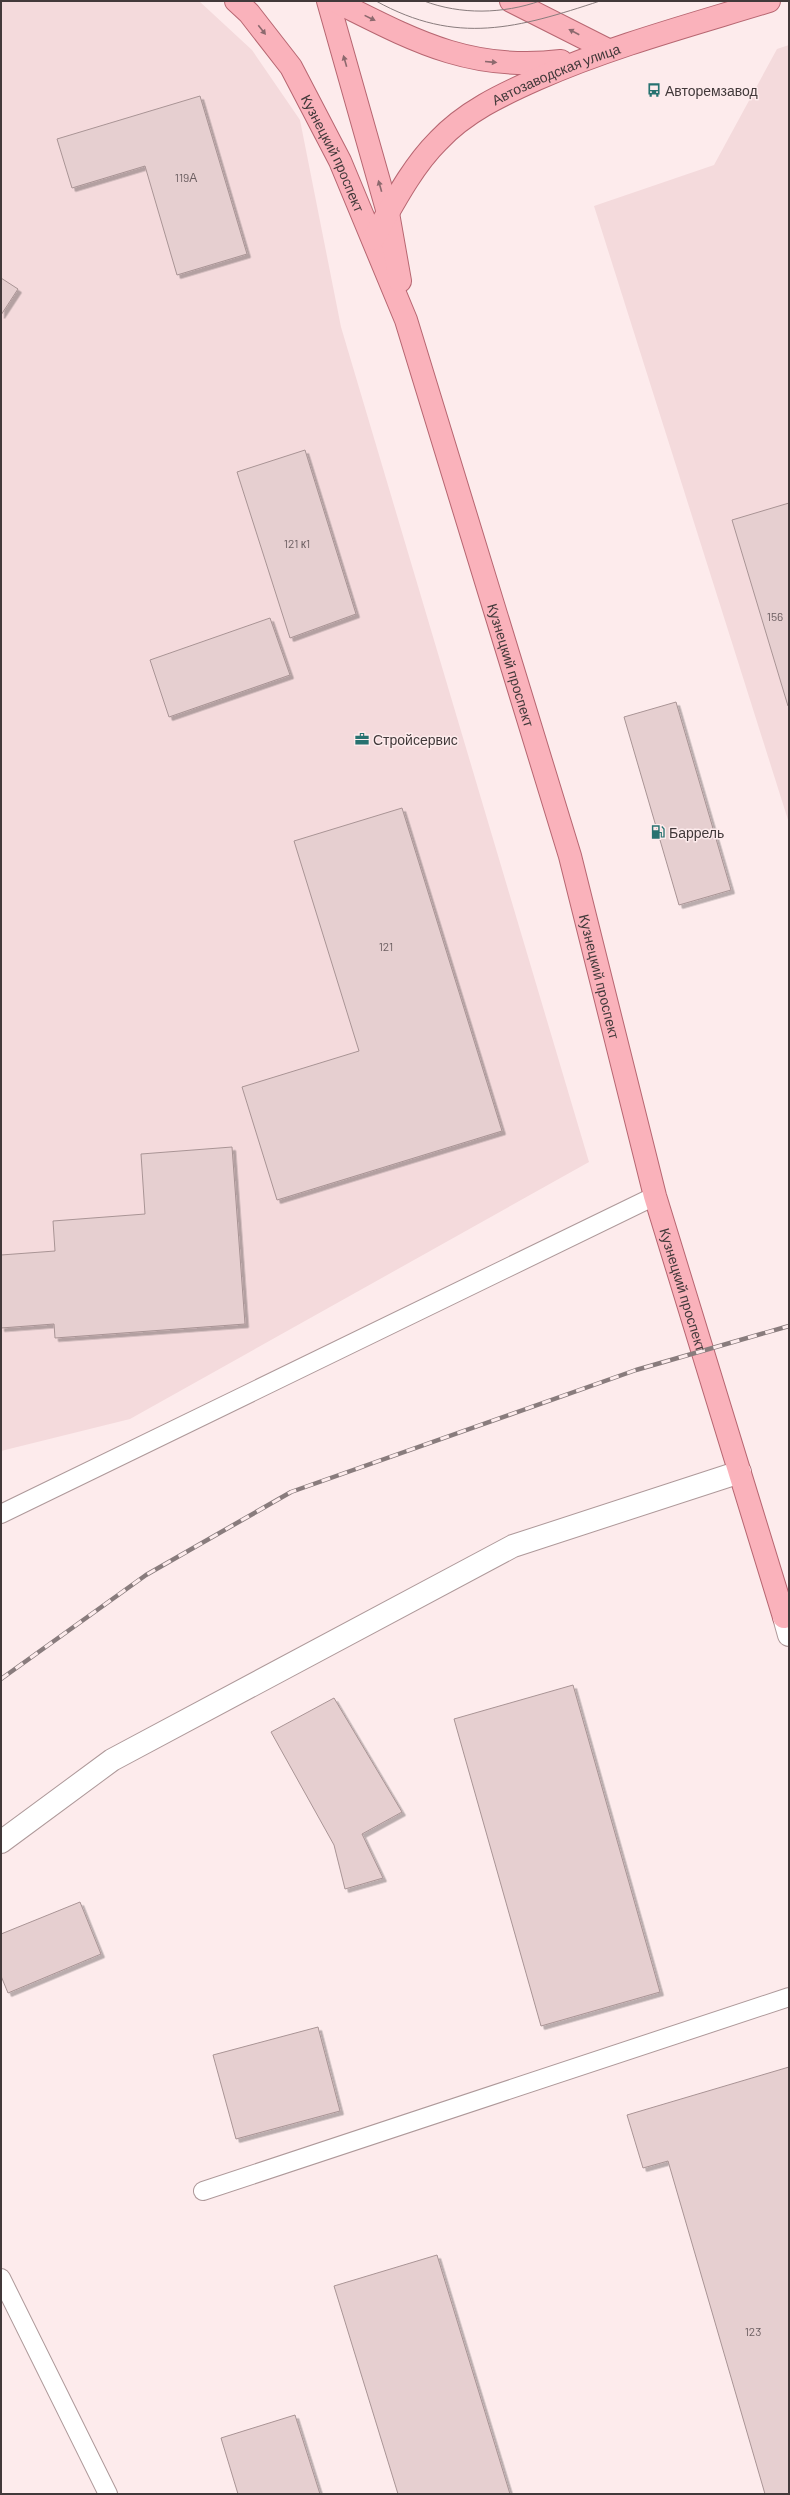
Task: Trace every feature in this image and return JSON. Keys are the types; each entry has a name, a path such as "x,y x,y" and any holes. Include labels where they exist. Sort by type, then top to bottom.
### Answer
{"main road":[{"name":"Кузнецкий проспект","path":"236,1 249,13 291,67 340,161 406,320 570,856 655,1196 787,1622"},
{"name":"Кузнецкий проспект","path":"328,1 388,213 406,320"},
{"path":"335,1 445,52 487,62 533,64 583,58"},
{"path":"511,1 608,50"},
{"name":"Автозаводская улица","path":"373,239 388,213 437,141 457,123 485,103 583,58 769,1"}],"street":[{"path":"1,1842 112,1760 513,1546 740,1472"}],"lane":[{"path":"1,1514 655,1196"},
{"path":"203,2191 789,1997"},
{"path":"1,2278 108,2494"}],"shaded area":[{"path":"1,1 199,1 252,50 300,120 341,327 589,1162 130,1419 1,1451"},
{"path":"789,45 789,823 594,206 714,165 777,49"}],"building":[{"path":"200,96 247,254 177,275 145,166 72,188 57,139"},
{"path":"1,278 18,289 1,315"},
{"path":"305,450 356,614 290,638 237,472"},
{"path":"789,503 789,705 788,706 732,520"},
{"path":"270,618 290,675 169,717 150,660"},
{"path":"676,702 731,890 679,905 624,717"},
{"path":"402,808 502,1131 277,1200 242,1087 359,1051 294,841"},
{"path":"232,1147 245,1324 55,1338 54,1324 1,1328 1,1255 55,1251 53,1221 145,1214 141,1154"},
{"path":"573,1685 660,1992 541,2026 454,1719"},
{"path":"334,1698 402,1812 362,1834 383,1878 345,1889 334,1845 271,1732"},
{"path":"80,1902 101,1954 8,1993 1,1976 1,1934"},
{"path":"318,2027 340,2111 236,2139 213,2055"},
{"path":"789,2067 789,2494 765,2494 668,2161 643,2168 627,2115"},
{"path":"437,2255 510,2494 398,2494 334,2286"},
{"path":"295,2415 320,2494 238,2494 221,2438"}],"tram line":[{"path":"376,1 406,15 434,24 461,28 488,28 514,25 542,19 600,1"},
{"path":"424,1 438,6 467,11 497,10 540,1"}],"railway":[{"path":"1,1679 146,1575 291,1492 636,1370 789,1326"}],"place":[{"name":"Авторемзавод","path":"654,90"},
{"name":"Стройсервис","path":"362,739"},
{"name":"Баррель","path":"658,832"}]}
